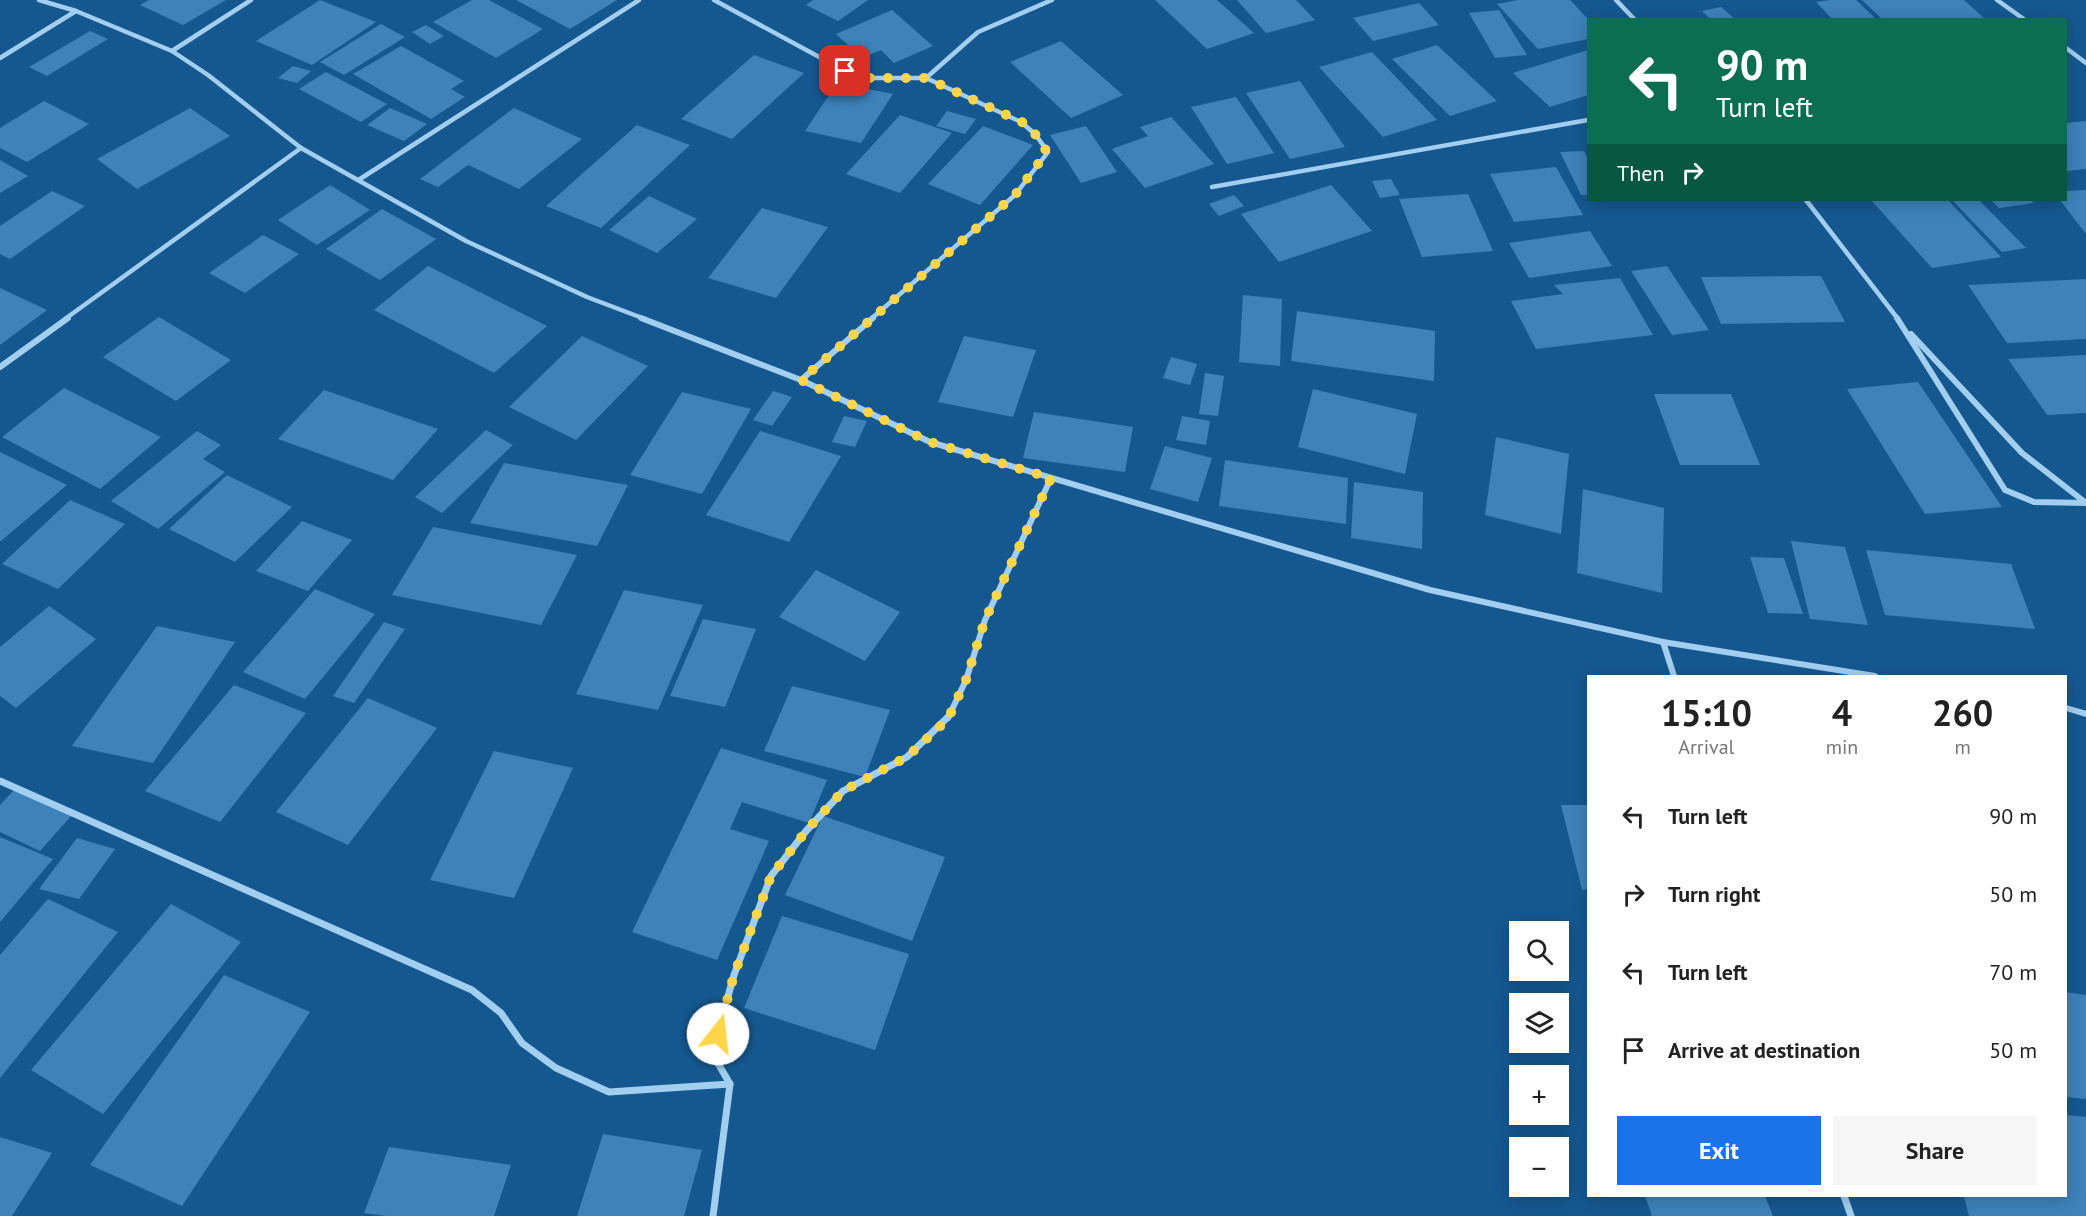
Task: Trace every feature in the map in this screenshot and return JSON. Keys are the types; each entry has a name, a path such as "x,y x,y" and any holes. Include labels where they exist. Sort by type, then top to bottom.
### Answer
{"street":[{"path":"39,0 76,10 172,51 208,75 301,148 466,241 577,292 801,380 930,442 1430,590 1663,642 1869,675"},
{"path":"172,51 251,0"},
{"path":"360,180 639,0"},
{"path":"714,0 845,71 867,78 926,78 1022,122 1035,134 1047,152 1015,195 801,380"},
{"path":"926,78 978,32 1052,0"},
{"path":"1616,0 1633,18"},
{"path":"1997,0 2022,18"},
{"path":"0,58 76,10"},
{"path":"2067,49 2086,63"},
{"path":"1212,188 1587,120"},
{"path":"0,367 301,148"},
{"path":"1807,201 1902,325 2005,490 2019,500 2034,504 2086,503"},
{"path":"1902,325 2022,453 2086,503"},
{"path":"713,1216 730,1084 712,1053 734,975 771,876 806,831 843,791 907,757 948,719 966,680 985,620 1051,478"},
{"path":"1663,642 1674,675"},
{"path":"2067,708 2086,714"},
{"path":"0,782 472,990 501,1013 522,1043 547,1062 609,1092 730,1084"},
{"path":"1844,1197 1851,1216"}],"building":[{"path":"149,0 226,0 183,25 140,5"},
{"path":"320,0 376,22 312,65 256,41"},
{"path":"472,0 489,0 543,29 496,58 433,22"},
{"path":"516,0 617,0 570,29"},
{"path":"813,0 868,0 838,21 806,5"},
{"path":"1155,0 1217,0 1254,33 1207,49"},
{"path":"1237,0 1296,0 1315,20 1266,33"},
{"path":"1518,0 1570,0 1587,18 1587,39 1538,49 1497,4"},
{"path":"1856,0 1875,18 1831,18 1816,2"},
{"path":"1862,0 1964,0 1984,18 1881,18"},
{"path":"1419,3 1439,25 1373,41 1353,18"},
{"path":"1721,7 1734,18 1709,18 1702,11"},
{"path":"892,10 933,46 894,63 881,50 862,58 836,34"},
{"path":"1499,10 1527,55 1495,58 1469,13"},
{"path":"381,24 405,37 344,75 320,62"},
{"path":"426,25 444,36 430,44 412,32"},
{"path":"90,31 108,39 47,76 29,67"},
{"path":"1061,41 1123,95 1071,118 1010,62"},
{"path":"1437,45 1497,101 1450,116 1392,59"},
{"path":"401,46 464,81 451,89 465,97 431,119 353,74"},
{"path":"1587,50 1587,95 1550,107 1513,73"},
{"path":"1372,52 1437,120 1383,137 1319,67"},
{"path":"754,55 804,73 732,139 681,119"},
{"path":"293,66 311,71 297,83 278,78"},
{"path":"326,72 387,104 361,122 299,89"},
{"path":"1300,81 1345,147 1290,159 1246,93"},
{"path":"837,83 893,94 861,143 805,131"},
{"path":"1236,97 1274,153 1227,164 1191,107"},
{"path":"44,101 89,124 27,162 0,148 0,128"},
{"path":"190,108 230,136 137,189 97,159"},
{"path":"390,108 427,124 404,141 367,125"},
{"path":"514,108 582,139 519,189 468,165 438,187 420,179"},
{"path":"947,111 976,119 965,134 936,126"},
{"path":"900,115 952,133 900,193 846,174"},
{"path":"1171,117 1214,164 1145,188 1112,149 1148,136 1140,127"},
{"path":"2086,121 2086,169 2067,171 2067,123"},
{"path":"637,125 690,145 601,228 546,206"},
{"path":"983,126 1033,145 980,205 928,184"},
{"path":"1086,126 1117,172 1081,183 1050,135"},
{"path":"1584,151 1587,158 1587,195 1581,195 1560,152"},
{"path":"0,160 28,176 0,193"},
{"path":"1556,167 1583,215 1514,222 1490,174"},
{"path":"1391,179 1400,195 1380,198 1372,181"},
{"path":"330,185 370,210 317,245 278,220"},
{"path":"1331,185 1372,231 1279,262 1241,214"},
{"path":"2086,190 2086,234 2061,201 2067,201 2067,191"},
{"path":"52,191 85,206 10,259 0,254 0,226"},
{"path":"1468,194 1493,251 1422,257 1399,199"},
{"path":"1234,195 1244,206 1219,216 1209,204"},
{"path":"649,196 697,219 657,253 609,230"},
{"path":"1872,201 1949,201 2001,257 1932,268"},
{"path":"1953,201 1980,201 2026,248 2002,252"},
{"path":"1992,201 2031,201 2034,203 1999,208"},
{"path":"762,208 828,227 776,298 708,278"},
{"path":"382,209 436,239 380,280 326,249"},
{"path":"1590,231 1612,266 1529,278 1509,243"},
{"path":"263,235 299,254 245,293 209,273"},
{"path":"428,266 547,326 494,373 374,310"},
{"path":"1667,266 1709,330 1672,335 1631,271"},
{"path":"1821,276 1845,322 1721,324 1701,277"},
{"path":"1620,278 1653,335 1536,349 1511,301 1563,294 1554,285"},
{"path":"2086,279 2086,339 2007,343 1968,285"},
{"path":"0,288 47,310 0,345"},
{"path":"1243,295 1282,299 1280,366 1239,362"},
{"path":"1297,311 1435,331 1434,381 1291,361"},
{"path":"159,317 231,360 176,401 103,357"},
{"path":"582,336 648,366 576,440 509,407"},
{"path":"964,336 1036,350 1013,417 938,402"},
{"path":"2086,355 2086,413 2047,415 2008,359"},
{"path":"1171,357 1197,364 1190,385 1163,378"},
{"path":"1205,373 1224,376 1218,416 1199,414"},
{"path":"1918,382 2002,507 1925,514 1847,389"},
{"path":"64,388 161,437 100,489 2,437"},
{"path":"1313,389 1417,414 1405,474 1298,447"},
{"path":"324,390 438,429 393,480 278,439"},
{"path":"773,391 792,397 772,426 753,420"},
{"path":"682,392 751,409 702,494 630,475"},
{"path":"1654,394 1731,394 1760,465 1680,465"},
{"path":"1034,412 1133,427 1125,472 1023,458"},
{"path":"844,416 867,421 855,447 832,442"},
{"path":"1182,416 1210,421 1206,445 1176,440"},
{"path":"486,430 513,445 442,513 415,497"},
{"path":"197,431 221,445 203,459 225,472 158,529 111,501"},
{"path":"760,431 841,456 789,542 706,515"},
{"path":"1496,437 1569,454 1561,534 1485,515"},
{"path":"1165,446 1212,458 1198,502 1150,489"},
{"path":"0,452 67,485 1,541 0,541"},
{"path":"1225,460 1348,478 1346,524 1219,506"},
{"path":"504,463 628,485 597,546 470,523"},
{"path":"227,475 292,507 235,562 169,529"},
{"path":"1354,482 1423,492 1422,549 1351,538"},
{"path":"1583,489 1664,508 1662,593 1577,573"},
{"path":"70,500 125,524 58,589 2,564"},
{"path":"302,521 352,540 308,591 256,571"},
{"path":"433,527 577,555 541,625 392,595"},
{"path":"1791,541 1845,547 1868,625 1810,619"},
{"path":"1866,550 2011,564 2035,629 1885,615"},
{"path":"1750,557 1784,558 1803,614 1768,613"},
{"path":"816,570 900,612 865,661 779,617"},
{"path":"315,589 375,614 305,699 243,672"},
{"path":"624,590 703,605 658,710 576,694"},
{"path":"49,606 96,639 16,708 0,696 0,647"},
{"path":"703,619 756,629 725,707 670,696"},
{"path":"384,622 405,629 354,703 333,696"},
{"path":"157,626 235,642 153,763 72,746"},
{"path":"234,685 306,713 220,822 145,791"},
{"path":"792,686 890,710 865,777 764,751"},
{"path":"368,698 437,728 348,845 276,812"},
{"path":"721,748 827,780 809,823 742,802 730,829 769,841 717,960 632,932"},
{"path":"494,751 573,768 514,898 430,880"},
{"path":"15,789 72,815 40,851 0,832 0,805"},
{"path":"1561,805 1587,805 1587,889 1582,890"},
{"path":"823,816 945,857 912,941 785,895"},
{"path":"0,837 53,859 0,922"},
{"path":"77,838 115,849 79,899 39,889"},
{"path":"48,899 118,932 0,1078 0,955"},
{"path":"171,904 241,942 103,1114 31,1070"},
{"path":"782,916 909,954 875,1050 744,1008"},
{"path":"224,975 310,1012 182,1206 90,1165"},
{"path":"2067,992 2086,995 2086,1099 2067,1097"},
{"path":"2067,1115 2086,1117 2086,1216 1969,1216 1964,1197 2067,1197"},
{"path":"603,1134 702,1150 684,1216 577,1216"},
{"path":"0,1137 52,1153 12,1216 0,1216"},
{"path":"389,1147 511,1165 494,1216 386,1216 364,1213"},
{"path":"1645,1197 1765,1197 1773,1216 1652,1216"}],"route":[{"path":"718,1034 734,975 771,876 806,831 843,791 907,757 948,719 966,680 985,620 1051,478 930,442 801,380 1015,195 1047,152 1035,134 1022,122 926,78 867,78 845,71"}]}
